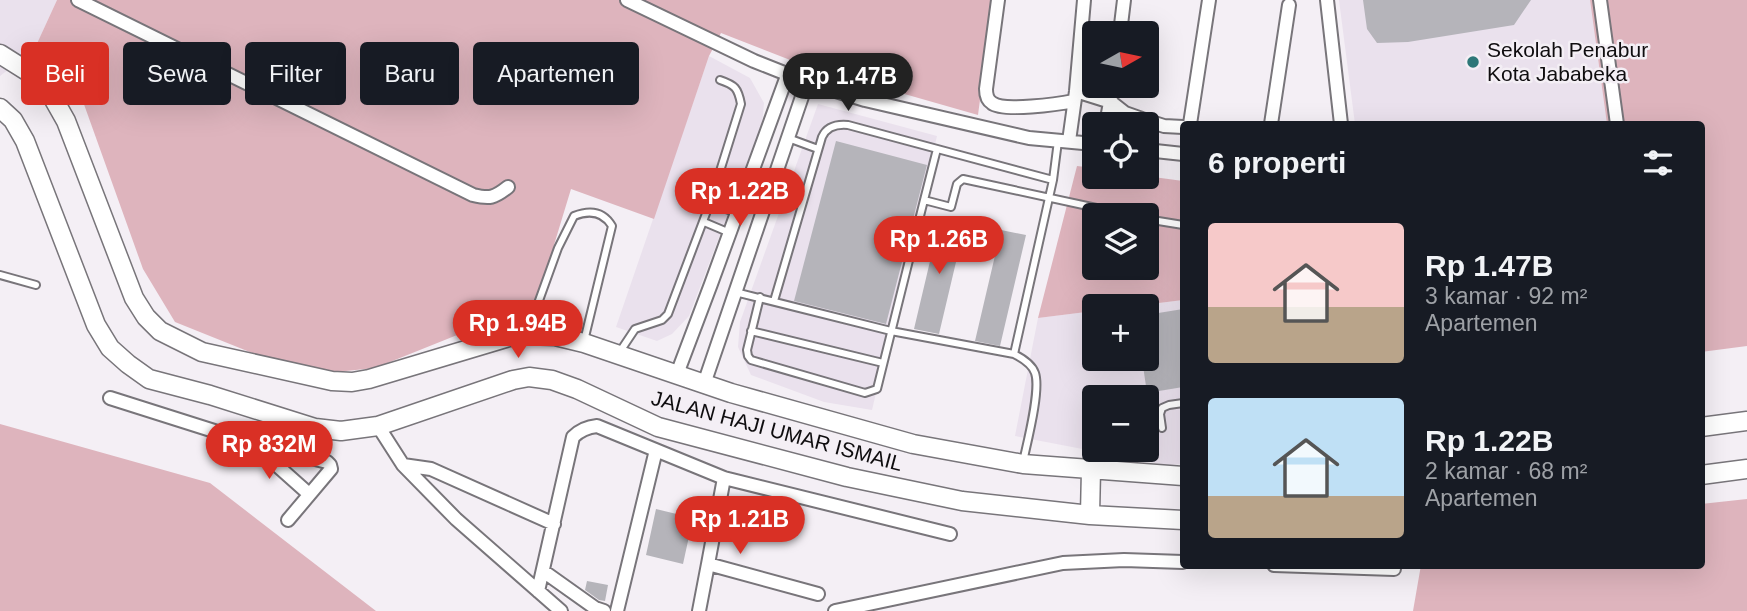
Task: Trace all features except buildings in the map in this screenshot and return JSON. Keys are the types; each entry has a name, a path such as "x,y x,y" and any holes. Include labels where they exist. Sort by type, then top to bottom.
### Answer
{"main road":[{"name":"JALAN HAJI UMAR ISMAIL","path":"0,54 38,78 66,121 134,298 146,317 159,331 202,352 332,381 352,382 390,374 509,337 555,336 618,354 731,393 913,444 1023,464 1180,476"},
{"name":"JALAN HAJI UMAR ISMAIL","path":"0,108 13,120 24,141 96,324 110,348 149,379 315,428 341,431 378,426 513,380 529,377 552,380 658,427 847,477 962,500 1090,516 1180,520"},
{"path":"1705,426 1747,421"},
{"path":"1705,474 1747,469"},
{"path":"1090,516 1091,470"}],"street":[{"path":"78,0 473,195 494,197 508,187"},
{"path":"627,0 787,76 865,100 1029,138 1082,143"},
{"path":"998,0 986,89 990,102 997,106 1029,107 1075,96 1111,102 1125,113 1164,126 1180,127"},
{"path":"1064,141 1075,96 1084,0"},
{"path":"1121,21 1124,0"},
{"path":"1190,121 1209,0"},
{"path":"1327,0 1341,121"},
{"path":"1600,0 1617,121"},
{"path":"1271,121 1289,5"},
{"path":"677,374 787,76"},
{"path":"704,384 807,82"},
{"path":"1109,112 1112,98"},
{"path":"1159,151 1180,154"},
{"path":"711,284 736,292"},
{"path":"110,398 252,443 327,462 331,469 288,520"},
{"path":"378,426 403,466 456,519 561,611"},
{"path":"538,592 573,436 597,426 724,478 950,534"},
{"path":"308,456 315,428"},
{"path":"252,443 309,494"},
{"path":"617,611 656,450"},
{"path":"403,466 431,469 554,524"},
{"path":"699,611 724,478"},
{"path":"835,611 1063,564 1124,560 1180,562"},
{"path":"708,564 818,594"},
{"path":"543,570 595,608 604,611"}],"lane":[{"path":"618,354 635,329 662,320 668,314 704,222 741,104 738,90 730,83 720,80"},
{"path":"774,301 818,149 825,131 841,124 1053,180"},
{"path":"788,138 818,149"},
{"path":"1014,354 1064,141"},
{"path":"760,297 747,350 751,360 865,393 877,389 937,149"},
{"path":"924,200 951,207 957,184 963,179 1082,205"},
{"path":"710,204 737,213"},
{"path":"527,335 558,248 574,216 584,212 598,213 607,218 612,226 584,343"},
{"path":"1159,221 1180,225"},
{"path":"704,222 730,233"},
{"path":"0,275 36,285"},
{"path":"736,292 891,331 1021,357 1034,371 1036,381 1023,464"},
{"path":"751,331 883,363"},
{"path":"1162,428 1162,408 1180,403"}],"shaded area":[{"path":"0,0 57,0 38,42 21,42 21,60 0,76"},
{"path":"57,0 993,0 978,115 803,65 721,33 709,56 654,219 571,189 533,314 497,319 375,368 307,375 175,322 143,269 84,105 109,105 109,42 38,42"},
{"name":"Sekolah Penabur Kota Jababeka","path":"1339,0 1590,0 1607,121 1355,121"},
{"path":"1590,0 1747,0 1747,346 1705,351 1705,121 1607,121"},
{"path":"709,56 750,78 764,103 762,125 689,316 672,334 657,341 616,327"},
{"path":"818,104 937,136 872,410 824,402 751,375 738,347 740,322"},
{"path":"1077,166 1082,167 1082,189 1159,189 1159,178 1180,181 1180,300 1159,303 1159,294 1082,294 1082,312 1038,318"},
{"path":"1180,300 1180,464 1150,462 1159,462 1159,385 1082,385 1082,449 1015,436 1038,318 1082,312 1082,371 1159,371 1159,303"},
{"path":"0,424 210,483 376,611 0,611"},
{"path":"1747,499 1747,611 1413,611 1420,569 1705,569 1705,504"}],"place":[{"name":"Sekolah Penabur Kota Jababeka","path":"1473,62"}]}
